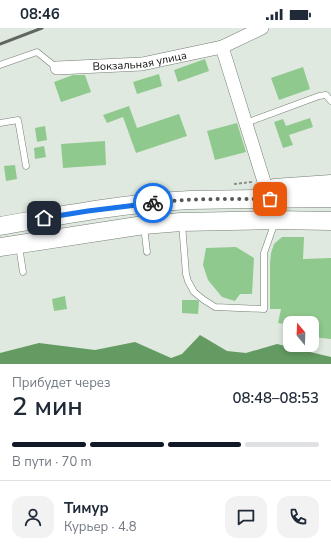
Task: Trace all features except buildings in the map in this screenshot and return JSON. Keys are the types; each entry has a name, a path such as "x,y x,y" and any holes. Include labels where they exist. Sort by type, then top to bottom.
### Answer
{"main road":[{"path":"190,200 266,188 331,184"},
{"path":"0,226 88,211 168,201 331,198"},
{"path":"0,247 144,225 181,222 276,220 331,221"}],"street":[{"name":"Вокзальная улица","path":"57,68 142,64 222,47 262,28"},
{"path":"222,47 266,188"}],"lane":[{"path":"0,65 37,52 57,68"},
{"path":"246,123 319,96 326,95 331,101"},
{"path":"0,123 18,120 26,166"},
{"path":"181,222 186,274 194,292 215,307 264,309 264,253 276,220"},
{"path":"144,225 147,252"},
{"path":"18,244 23,272"}],"shaded area":[{"path":"200,335 227,351 246,353 277,344 283,345 283,352 310,352 331,357 331,364 0,364 0,353 39,343 95,350 135,342 171,358 182,354"}],"railway":[{"path":"0,44 42,28"}],"way so far":[{"path":"153,203 190,200 270,199"}],"route":[{"path":"44,218 153,203"}]}
